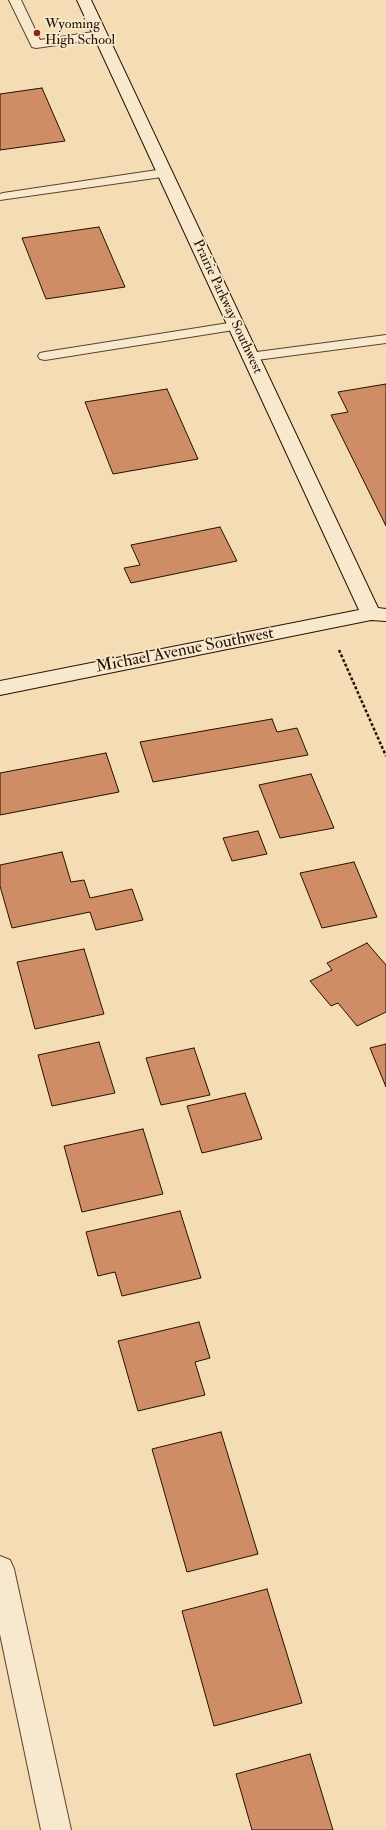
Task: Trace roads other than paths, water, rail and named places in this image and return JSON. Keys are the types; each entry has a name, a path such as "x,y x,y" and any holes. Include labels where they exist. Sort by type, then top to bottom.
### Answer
{"street":[{"name":"Prairie Parkway Southwest","path":"84,0 249,357 381,611"},
{"name":"Michael Avenue Southwest","path":"0,688 381,611"},
{"path":"0,1569 56,1830"}],"lane":[{"path":"15,0 36,44 100,35"},
{"path":"3,197 164,173"},
{"path":"45,356 235,326"},
{"path":"249,357 386,339"}],"place":[{"name":"Wyoming High School","path":"37,33"}]}
